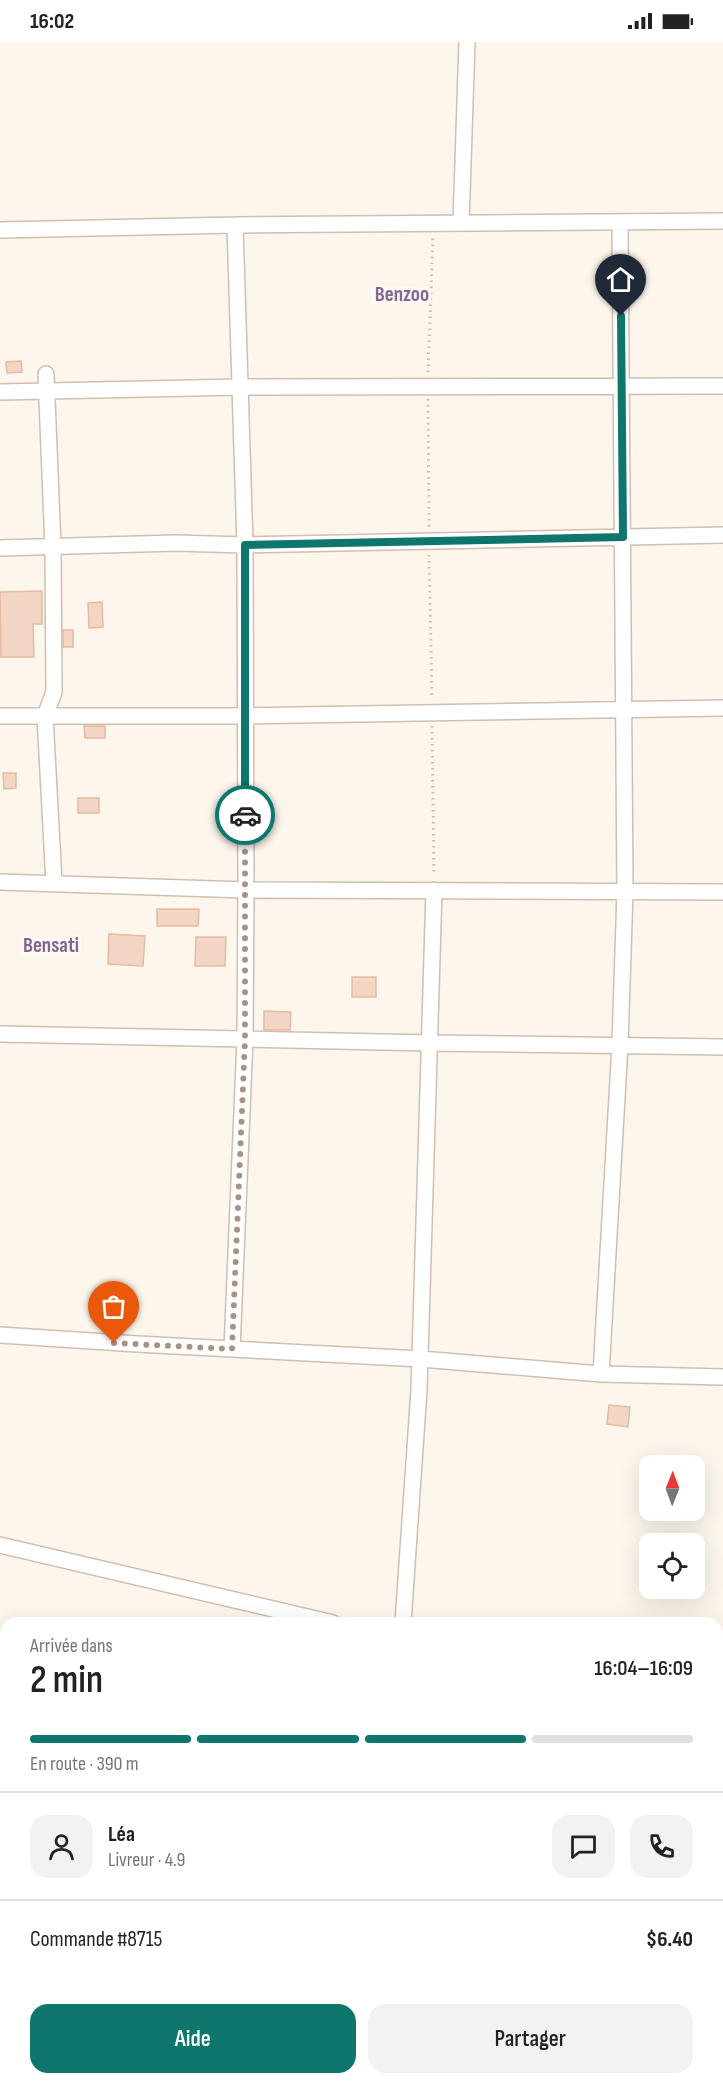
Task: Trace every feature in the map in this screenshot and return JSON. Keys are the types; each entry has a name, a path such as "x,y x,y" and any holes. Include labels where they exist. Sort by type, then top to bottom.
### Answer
{"street":[{"path":"461,223 467,42"},
{"path":"0,230 235,225 723,221"},
{"path":"602,1374 620,1046 625,891 620,222"},
{"path":"232,1349 245,1039 246,890 245,545 235,225"},
{"path":"46,374 53,548 54,692 45,716 54,883"},
{"path":"0,392 240,387 723,386"},
{"path":"0,548 176,543 245,545 723,535"},
{"path":"0,716 244,716 723,708"},
{"path":"0,882 246,890 723,892"},
{"path":"403,1617 420,1359 434,890"},
{"path":"0,1034 723,1047"},
{"path":"0,1335 420,1359 602,1374 723,1377"},
{"path":"0,1545 307,1617"}],"building":[{"path":"21,361 22,372 7,373 6,362"},
{"path":"42,591 42,624 33,624 34,657 1,657 0,592"},
{"path":"102,602 103,627 89,628 88,603"},
{"path":"63,630 73,630 73,647 63,647"},
{"path":"84,726 105,726 105,738 85,738"},
{"path":"3,773 16,773 16,788 4,789"},
{"path":"78,798 99,798 99,813 78,813"},
{"path":"157,909 199,909 198,926 157,926"},
{"path":"109,934 145,936 143,966 108,964"},
{"path":"196,937 226,937 225,966 195,966"},
{"path":"352,977 376,977 376,997 352,997"},
{"path":"264,1011 291,1012 290,1030 264,1030"},
{"path":"609,1405 630,1407 628,1427 607,1424"}],"way so far":[{"path":"114,1343 232,1349 245,1039 245,815"}],"district":[{"name":"Benzoo","path":"402,294"},
{"name":"Bensati","path":"51,945"}],"route":[{"path":"245,815 245,545 623,537 621,316"}]}
